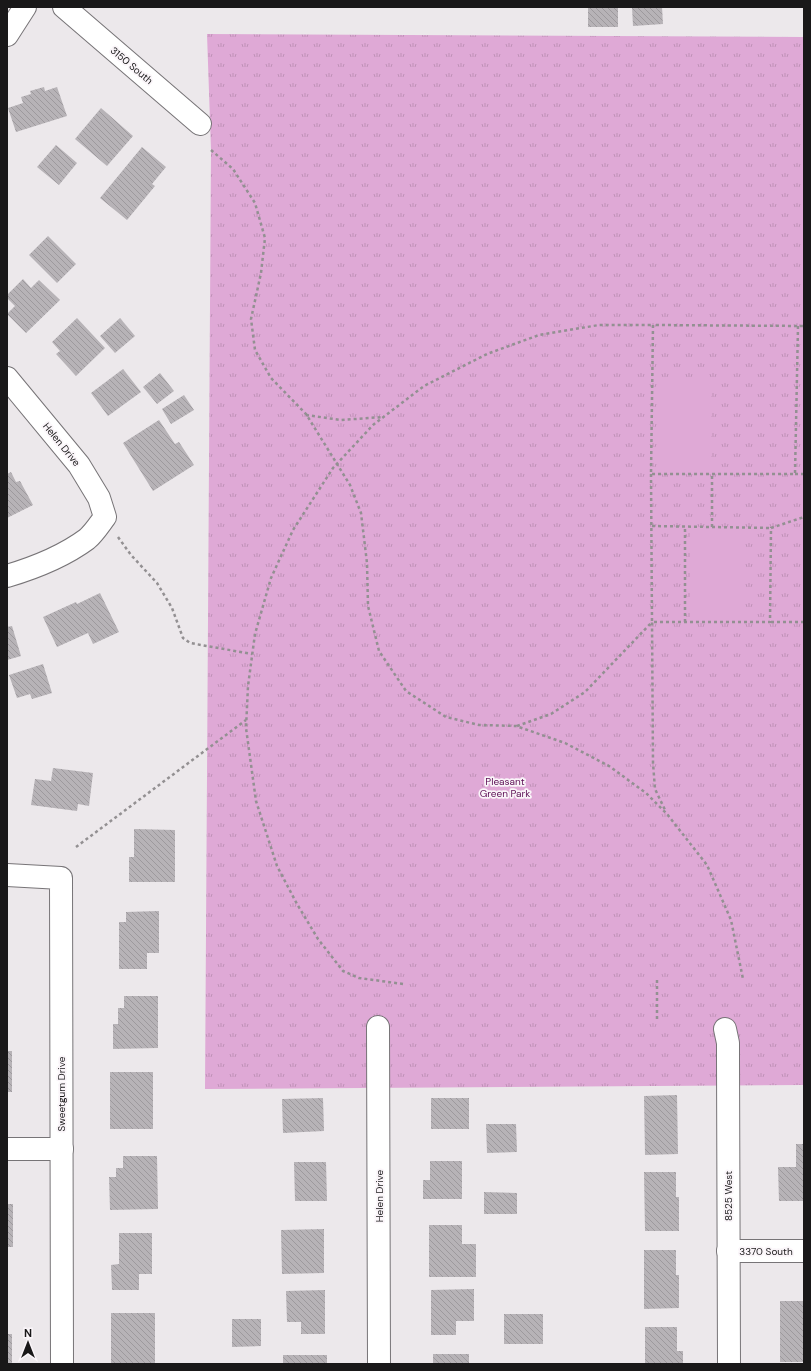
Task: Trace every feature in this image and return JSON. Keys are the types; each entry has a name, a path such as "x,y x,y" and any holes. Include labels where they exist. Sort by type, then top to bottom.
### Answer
{"street":[{"path":"7,35 25,7"},
{"name":"3150 South","path":"64,7 200,124"},
{"name":"Helen Drive","path":"7,378 79,465 99,498 105,517 87,539 63,553 27,570 7,576"},
{"name":"Sweetgum Drive","path":"7,875 61,878 62,1364"},
{"name":"Helen Drive","path":"378,1027 379,1364"},
{"name":"8525 West","path":"725,1029 728,1043 729,1364"},
{"path":"7,1150 62,1149"},
{"name":"3370 South","path":"728,1251 804,1251"}],"path":[{"path":"211,150 233,169 254,203 265,238 261,273 251,319 255,350 271,378 306,414 350,485 361,513 367,563 368,606 378,651 406,691 446,716 479,725 516,726 565,743 609,766 646,793 667,814 707,865 731,920 743,979"},
{"path":"403,984 360,978 343,971 318,939 277,866 256,801 246,728 248,686 252,654 255,634 274,571 293,530 333,468 374,425 424,386 487,354 539,335 599,325 804,326"},
{"path":"653,325 651,474 653,763 655,789 667,814"},
{"path":"798,326 804,330"},
{"path":"795,474 798,326"},
{"path":"306,414 341,420 384,416"},
{"path":"651,474 804,474"},
{"path":"712,474 712,527"},
{"path":"652,526 771,528 804,517"},
{"path":"685,527 685,622"},
{"path":"770,622 771,528"},
{"path":"118,537 130,555 157,583 172,608 183,638 190,643 252,654"},
{"path":"516,726 551,714 585,692 652,622 804,622"},
{"path":"76,847 246,720"},
{"path":"657,980 657,1022"}],"green space":[{"name":"Pleasant Green Park","path":"207,34 804,37 804,1085 205,1089 211,150"},
{"path":"657,379 711,379 711,469 657,469"},
{"path":"690,530 743,530 743,617 690,617"}],"building":[{"path":"588,7 618,7 618,27 588,27"},
{"path":"632,7 662,7 663,24 633,26"},
{"path":"44,87 45,91 57,87 67,116 16,132 8,108 23,103 21,97 31,94 30,91"},
{"path":"101,108 133,136 107,166 75,139"},
{"path":"56,145 77,163 59,185 37,167"},
{"path":"142,147 166,167 152,184 155,186 127,220 100,198"},
{"path":"48,236 76,264 57,283 29,255"},
{"path":"23,279 31,288 39,280 60,300 26,333 7,314 15,306 7,298 7,295"},
{"path":"77,318 105,348 76,376 56,354 60,351 52,342"},
{"path":"120,318 135,336 115,353 100,336"},
{"path":"123,369 141,392 108,416 91,393"},
{"path":"160,373 174,391 157,404 143,387"},
{"path":"184,395 194,410 171,424 162,409"},
{"path":"159,420 175,444 179,442 194,465 153,491 123,443"},
{"path":"11,472 16,482 20,481 33,505 7,518 7,474"},
{"path":"100,593 119,632 93,644 88,633 57,647 43,617 76,602 77,604"},
{"path":"12,626 21,656 7,660 7,627"},
{"path":"43,664 52,693 32,699 30,694 17,698 9,675"},
{"path":"53,768 93,773 89,806 78,804 77,811 31,805 35,779 51,781"},
{"path":"134,829 175,830 175,882 129,882 129,857 134,857"},
{"path":"159,911 159,953 147,953 147,969 119,969 119,922 126,922 126,912"},
{"path":"124,996 158,996 158,1048 113,1049 113,1024 118,1024 118,1008 124,1008"},
{"path":"7,1051 12,1051 12,1092 7,1092"},
{"path":"110,1072 153,1072 153,1129 110,1129"},
{"path":"677,1095 678,1154 645,1155 644,1096"},
{"path":"323,1098 324,1131 283,1133 282,1099"},
{"path":"431,1098 469,1098 469,1129 431,1129"},
{"path":"486,1124 516,1124 517,1152 487,1153"},
{"path":"796,1144 804,1144 804,1201 779,1201 778,1167 796,1167"},
{"path":"123,1156 157,1156 158,1209 110,1210 109,1177 116,1177 116,1168 123,1168"},
{"path":"430,1161 462,1161 462,1199 423,1199 423,1180 430,1180"},
{"path":"294,1162 326,1162 327,1201 295,1201"},
{"path":"644,1172 676,1172 676,1197 679,1197 679,1231 645,1231"},
{"path":"484,1192 517,1193 517,1214 484,1214"},
{"path":"7,1204 13,1204 13,1247 7,1247"},
{"path":"429,1225 462,1225 462,1244 476,1244 476,1277 429,1277"},
{"path":"324,1229 324,1273 282,1274 281,1230"},
{"path":"119,1233 152,1233 152,1274 139,1274 139,1290 112,1290 111,1265 119,1264"},
{"path":"644,1250 676,1250 676,1275 679,1275 679,1308 644,1309"},
{"path":"474,1289 474,1321 456,1321 456,1335 431,1335 431,1290"},
{"path":"325,1290 325,1334 301,1334 301,1322 287,1322 286,1291"},
{"path":"780,1301 804,1301 804,1362 780,1362"},
{"path":"111,1313 155,1313 155,1364 111,1364"},
{"path":"504,1314 543,1314 543,1344 504,1344"},
{"path":"232,1319 261,1319 261,1346 232,1347"},
{"path":"645,1327 677,1327 677,1351 683,1351 683,1364 645,1364"},
{"path":"7,1334 12,1334 12,1364 7,1364"},
{"path":"433,1354 469,1354 469,1364 433,1364"},
{"path":"283,1355 327,1355 327,1364 283,1364"}]}
